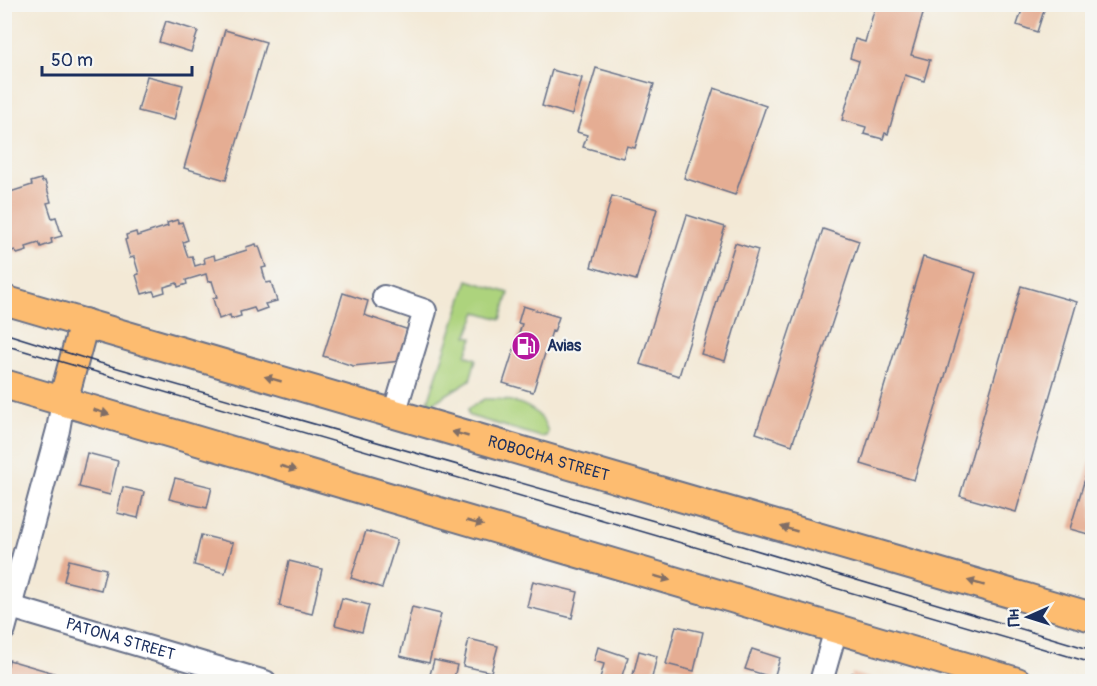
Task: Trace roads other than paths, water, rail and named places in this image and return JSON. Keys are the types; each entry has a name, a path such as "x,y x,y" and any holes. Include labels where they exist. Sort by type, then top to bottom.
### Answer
{"main road":[{"name":"ROBOCHA STREET","path":"4,300 1092,617"},
{"path":"63,401 84,323"},
{"path":"4,384 1017,681"}],"street":[{"path":"384,297 425,311 394,414"},
{"path":"4,629 11,607 12,572 58,430 63,401"},
{"name":"PATONA STREET","path":"11,607 265,681"},
{"path":"821,681 836,629"}],"tram line":[{"path":"4,333 100,363 742,546 1092,650"},
{"path":"4,345 1092,663"}],"place":[{"name":"Avias","path":"526,346"}]}
